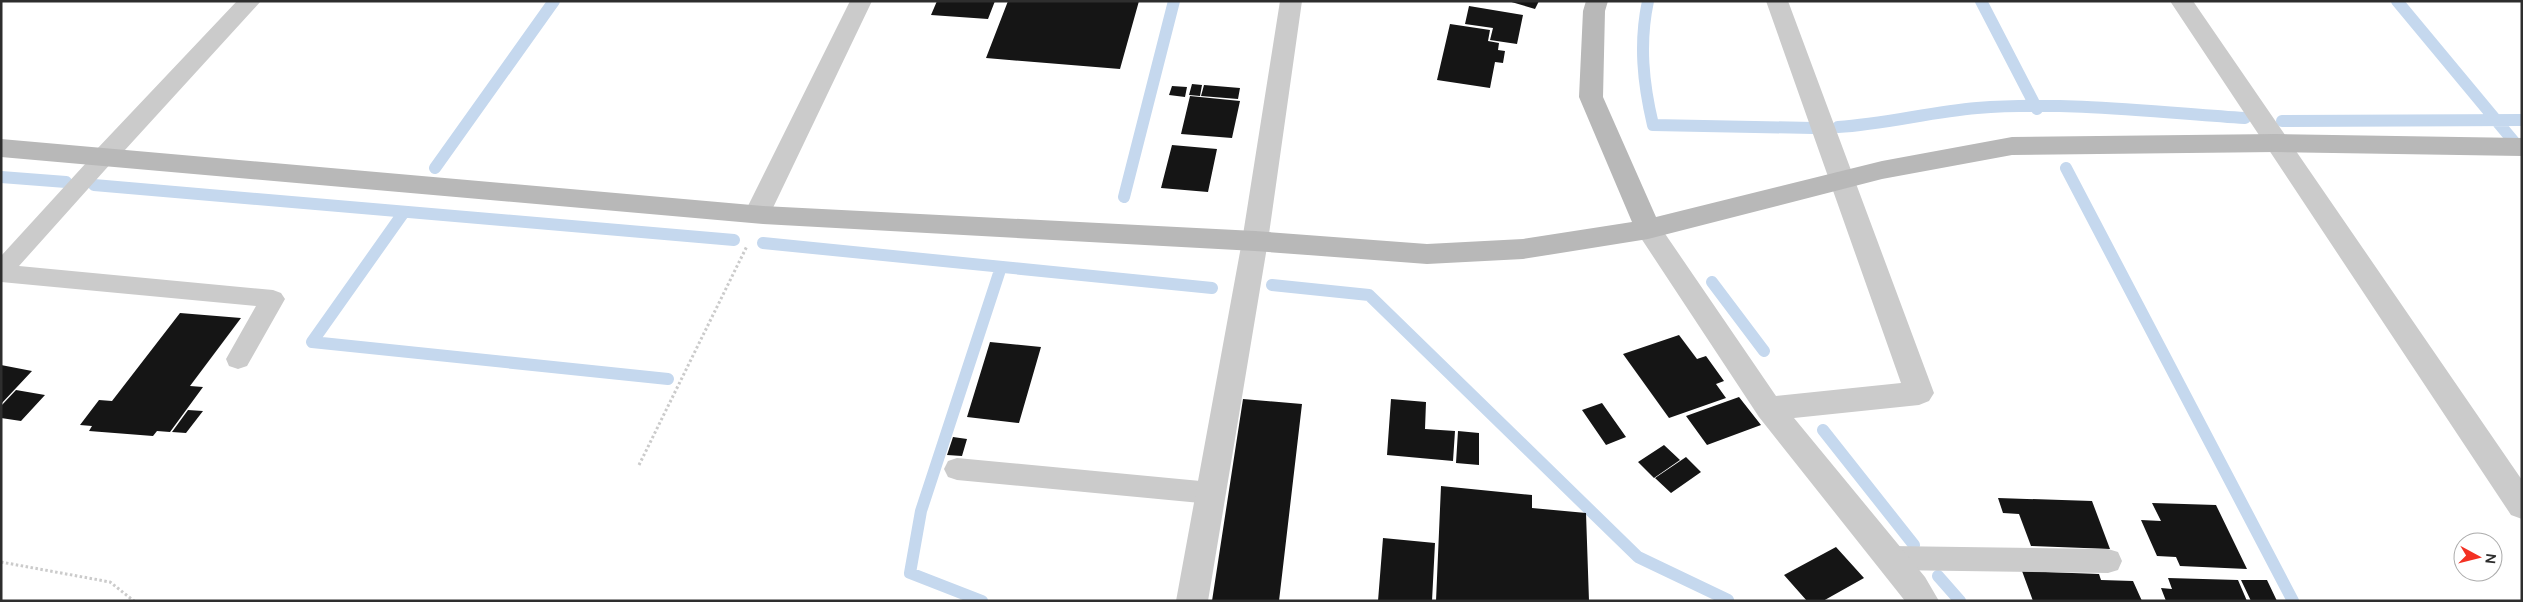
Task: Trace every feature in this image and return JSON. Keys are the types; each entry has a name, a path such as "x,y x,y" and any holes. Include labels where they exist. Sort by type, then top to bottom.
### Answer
{"street":[{"path":"105,156 250,1"},
{"path":"760,214 861,1"},
{"path":"1192,601 1255,241 1291,1"},
{"path":"1598,1 1594,11 1591,97 1648,229 1769,409 1923,601"},
{"path":"1769,409 1919,393 1777,1"},
{"path":"2181,1 2522,506"},
{"path":"1,148 760,214 1255,241 1427,254 1523,249 1648,229 1882,170 2012,146 2276,143 2514,147"}],"lane":[{"path":"1,272 105,156"},
{"path":"1,272 273,299 238,359"},
{"path":"957,470 1211,494"},
{"path":"1890,558 2108,561"}],"path":[{"path":"639,465 760,214"},
{"path":"1,562 110,582 134,601"}],"building":[{"path":"937,1 995,1 988,19 931,15"},
{"path":"1008,1 1139,1 1120,69 986,58"},
{"path":"1508,1 1539,1 1535,9"},
{"path":"1469,6 1523,15 1517,44 1490,40 1493,28 1465,24"},
{"path":"1450,24 1490,30 1488,41 1499,43 1498,50 1505,51 1503,63 1495,62 1490,88 1437,80"},
{"path":"1192,84 1202,85 1200,96 1189,95"},
{"path":"1204,85 1240,88 1238,99 1201,96"},
{"path":"1172,86 1187,87 1185,97 1169,95"},
{"path":"1190,96 1240,101 1232,138 1181,134"},
{"path":"1172,145 1217,149 1208,192 1161,188"},
{"path":"180,313 241,318 190,386 203,387 170,432 157,431 153,436 89,431 92,426 80,425 99,400 112,401"},
{"path":"1679,335 1697,359 1706,356 1724,381 1716,384 1726,398 1669,418 1623,354"},
{"path":"990,342 1041,347 1019,423 967,417"},
{"path":"1,365 32,371 1,404"},
{"path":"16,390 45,395 21,421 1,418 1,406"},
{"path":"1739,397 1761,425 1707,445 1686,416"},
{"path":"1243,399 1302,404 1279,601 1212,601"},
{"path":"1391,399 1426,402 1425,429 1455,431 1453,461 1387,455"},
{"path":"1602,403 1626,437 1606,445 1582,410"},
{"path":"188,410 203,411 186,433 172,432"},
{"path":"1458,431 1479,433 1479,465 1456,463"},
{"path":"953,437 967,439 962,456 947,455"},
{"path":"1664,445 1680,460 1654,478 1638,462"},
{"path":"1686,457 1701,472 1671,493 1655,478"},
{"path":"1441,486 1532,495 1532,508 1586,513 1589,601 1436,601"},
{"path":"1998,498 2092,501 2110,549 2031,546 2019,514 2003,513"},
{"path":"2152,503 2216,505 2247,569 2180,566 2176,557 2157,556 2141,520 2161,521"},
{"path":"1383,538 1435,543 1432,601 1378,601"},
{"path":"1836,547 1864,578 1823,601 1807,601 1784,575"},
{"path":"2022,571 2099,574 2101,580 2133,581 2142,601 2033,601"},
{"path":"2168,578 2238,580 2247,601 2166,601 2161,588 2172,589"},
{"path":"2241,580 2267,580 2277,601 2251,601"}],"waterway":[{"path":"435,168 554,1"},
{"path":"1124,197 1174,1"},
{"path":"1648,1 1645,17 1643,63 1653,125 1813,128"},
{"path":"1981,1 2035,106"},
{"path":"2397,1 2496,120"},
{"path":"1838,127 1977,108 2035,106"},
{"path":"2035,106 2111,108 2245,118"},
{"path":"2282,121 2496,120"},
{"path":"2496,120 2520,149"},
{"path":"2496,120 2522,120"},
{"path":"2066,168 2293,601"},
{"path":"1,177 66,182"},
{"path":"94,185 734,240"},
{"path":"404,212 312,342 668,379"},
{"path":"763,243 1212,288"},
{"path":"982,601 910,573 921,511 1001,267"},
{"path":"1712,282 1764,351"},
{"path":"1272,285 1369,295 1638,557 1728,600"},
{"path":"1823,430 1914,545"},
{"path":"1938,576 1960,601"}]}
